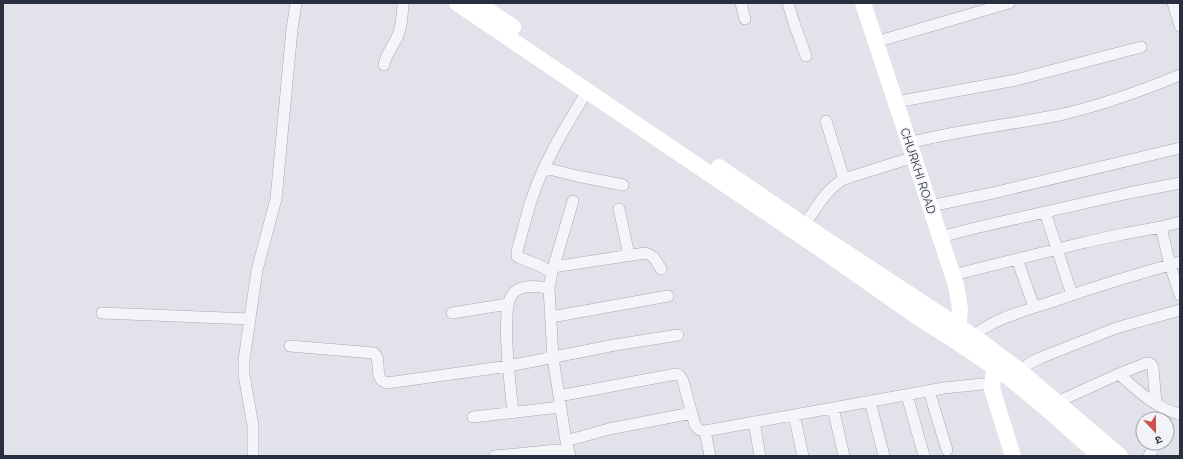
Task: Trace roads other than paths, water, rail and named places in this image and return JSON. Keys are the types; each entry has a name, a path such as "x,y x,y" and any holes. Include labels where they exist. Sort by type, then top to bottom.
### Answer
{"street":[{"path":"252,456 253,426 244,375 244,360 257,270 276,199 292,29 296,3"},
{"path":"384,65 390,48 396,41 400,30 403,3"},
{"path":"457,3 588,90 916,316 958,334 973,336 996,360"},
{"path":"478,3 804,225 1016,375 1057,402 1120,456"},
{"path":"741,3 744,19"},
{"path":"788,3 806,56"},
{"name":"CHURKHI ROAD","path":"863,3 953,275 959,298 958,334"},
{"path":"876,42 1009,3"},
{"path":"1173,3 1180,26"},
{"path":"896,102 1016,80 1141,47"},
{"path":"804,225 829,190 837,183 941,135 1060,115 1118,98 1180,75"},
{"path":"588,90 560,137 545,168 532,200 517,251 517,256 552,269 645,253 654,257 661,269"},
{"path":"826,121 844,179"},
{"path":"930,206 993,193 1180,148"},
{"path":"545,168 623,185"},
{"path":"940,237 1129,193 1180,183"},
{"path":"568,449 554,358 549,288 552,269 573,201"},
{"path":"619,209 629,255"},
{"path":"1045,212 1072,295"},
{"path":"953,275 1116,235 1180,222"},
{"path":"1161,227 1175,264 1180,294"},
{"path":"1017,260 1034,307"},
{"path":"973,336 991,324 1034,307 1131,276 1175,264"},
{"path":"513,413 508,366 506,318 508,304 512,295 517,290 531,287 549,288"},
{"path":"551,317 668,296"},
{"path":"452,313 508,304"},
{"path":"1016,375 1040,358 1116,328 1180,310"},
{"path":"102,313 250,319"},
{"path":"290,346 374,353 377,359 379,378 382,382 387,383 508,366 616,345 678,335"},
{"path":"996,360 992,389 1013,456"},
{"path":"1057,402 1119,374 1144,364 1149,364 1152,365 1156,404"},
{"path":"474,417 513,413 676,374 680,376 683,381 695,426 697,429 702,431 929,391 992,383"},
{"path":"1119,374 1167,411"},
{"path":"1016,375 1047,409 1100,456"},
{"path":"929,391 947,450"},
{"path":"907,395 924,456"},
{"path":"870,401 884,456"},
{"path":"833,408 844,456"},
{"path":"495,456 568,449 609,429 692,413"},
{"path":"794,415 803,456"},
{"path":"754,422 760,456"},
{"path":"705,431 707,456"}]}
